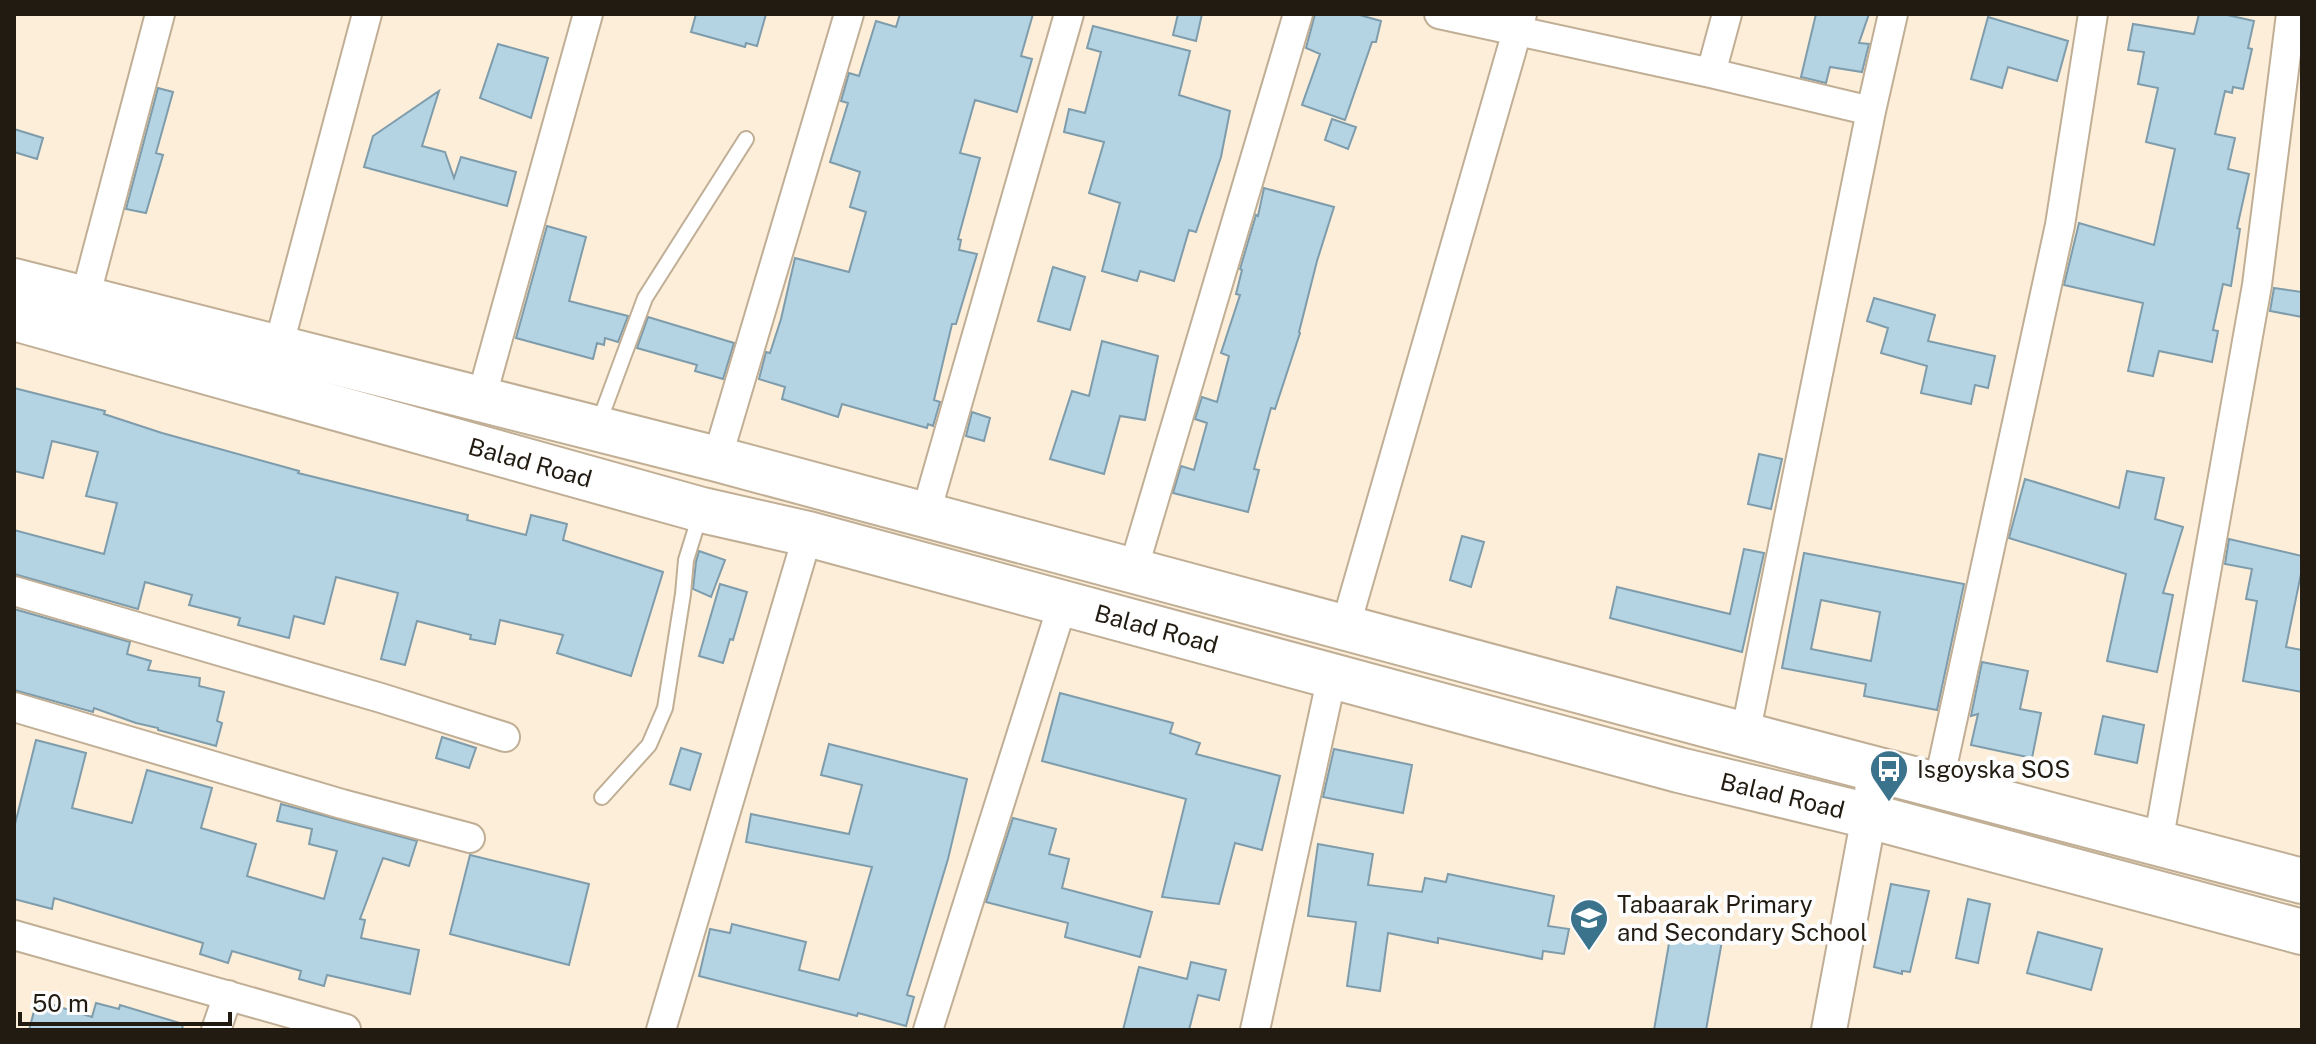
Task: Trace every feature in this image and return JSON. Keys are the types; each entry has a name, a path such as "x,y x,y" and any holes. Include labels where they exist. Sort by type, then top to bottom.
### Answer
{"highway":[{"name":"Balad Road","path":"14,281 717,459 2302,881"},
{"name":"Balad Road","path":"14,318 702,510 808,534 1679,770 1869,816 2302,932"}],"street":[{"path":"85,298 160,14"},
{"path":"278,348 367,14"},
{"path":"481,399 588,14"},
{"path":"717,459 849,14"},
{"path":"925,516 1069,14"},
{"path":"1133,570 1298,14"},
{"path":"1439,14 1520,23 1871,111"},
{"path":"1711,73 1727,14"},
{"path":"1745,735 1893,14"},
{"path":"1938,786 2060,225 2093,14"},
{"path":"2158,843 2257,285 2291,14"},
{"path":"1345,628 1520,23"},
{"path":"661,1030 808,534"},
{"path":"14,591 505,737"},
{"path":"928,1030 1063,603"},
{"path":"1255,1030 1332,676"},
{"path":"14,707 342,804 470,838"},
{"path":"1829,1030 1875,769"},
{"path":"14,935 346,1029"},
{"path":"216,1030 228,995"}],"lane":[{"path":"597,428 645,298 746,139"},
{"path":"602,797 649,745 665,708 686,560 702,510"}],"building":[{"path":"696,14 766,14 757,46 746,43 745,47 691,32"},
{"path":"900,14 1033,14 1021,56 1032,59 1017,112 975,100 960,153 980,158 958,239 961,240 959,250 977,254 956,324 952,324 934,400 940,402 933,426 928,424 927,428 842,404 838,417 782,399 785,387 759,379 766,352 770,353 781,319 795,258 849,272 866,212 850,207 860,172 830,162 848,103 841,101 849,73 859,76 876,21 896,27"},
{"path":"1178,14 1202,14 1196,41 1173,35"},
{"path":"1315,14 1356,14 1381,21 1376,42 1372,42 1345,120 1302,105 1320,54 1306,48"},
{"path":"1816,14 1869,14 1859,43 1869,44 1862,72 1830,67 1826,83 1801,77"},
{"path":"2199,14 2223,14 2254,21 2248,48 2252,49 2243,89 2233,87 2232,93 2225,91 2215,134 2235,138 2228,169 2249,174 2237,228 2240,229 2231,286 2223,284 2213,330 2218,331 2212,362 2159,351 2153,376 2128,371 2143,303 2064,285 2079,223 2154,245 2175,149 2146,142 2158,88 2138,84 2144,52 2128,50 2133,24 2194,34"},
{"path":"1988,17 2068,41 2057,81 2008,67 2002,88 1971,79"},
{"path":"1093,26 1190,51 1179,95 1230,111 1221,157 1196,232 1189,230 1174,281 1140,271 1137,281 1102,271 1120,203 1089,193 1104,142 1064,132 1069,109 1085,113 1101,52 1087,48"},
{"path":"498,44 548,58 531,118 480,98"},
{"path":"158,88 173,92 156,153 163,155 146,213 126,209"},
{"path":"439,91 422,146 445,152 454,178 461,157 516,172 507,206 364,167 373,136"},
{"path":"1332,119 1356,127 1348,149 1325,140"},
{"path":"14,129 43,138 37,159 14,152"},
{"path":"1264,188 1334,207 1300,333 1275,409 1271,408 1254,469 1259,470 1248,512 1173,493 1181,466 1194,470 1207,423 1195,419 1202,397 1217,402 1229,356 1221,353 1240,295 1236,294 1240,269"},
{"path":"547,226 586,237 569,301 628,316 618,342 605,338 604,345 597,343 593,359 516,338"},
{"path":"1053,267 1085,277 1070,330 1038,321"},
{"path":"2274,288 2302,292 2302,317 2270,311"},
{"path":"1874,298 1935,315 1928,341 1995,356 1988,388 1975,385 1971,404 1921,393 1927,366 1881,353 1888,328 1867,321"},
{"path":"648,317 734,343 723,379 695,371 697,365 637,348"},
{"path":"1102,341 1158,356 1145,420 1120,416 1104,474 1050,459 1072,391 1089,396"},
{"path":"14,388 105,411 104,414 162,433 298,473 468,515 467,520 526,535 531,515 567,524 563,540 663,572 631,676 557,653 563,635 500,620 495,644 417,621 405,665 381,659 398,593 336,577 324,624 294,616 289,638 238,625 240,618 189,605 192,595 145,582 138,609 14,574 14,530 104,554 117,503 86,496 98,452 52,441 43,478 14,471"},
{"path":"972,412 990,418 984,441 966,436"},
{"path":"1759,454 1782,459 1771,509 1748,504"},
{"path":"2127,471 2164,478 2155,519 2183,527 2163,593 2173,595 2157,672 2107,661 2126,574 2009,538 2025,479 2119,508"},
{"path":"1462,536 1484,542 1471,587 1450,580"},
{"path":"2229,539 2302,556 2286,647 2302,650 2302,692 2243,681 2257,601 2246,599 2252,569 2225,564"},
{"path":"1744,549 1764,553 1742,652 1610,618 1617,587 1730,614"},
{"path":"699,551 725,560 711,597 693,589"},
{"path":"1804,553 1964,584 1937,710 1864,696 1866,684 1782,668","holes":["1821,600 1880,612 1871,661 1811,649"]},
{"path":"720,584 747,592 723,663 699,656"},
{"path":"14,609 130,642 127,654 151,661 148,670 200,678 199,686 224,692 217,721 222,723 216,746 94,708 93,712 14,690"},
{"path":"1982,662 2028,671 2020,709 2041,713 2032,758 1971,745 1978,714 1971,716"},
{"path":"1060,693 1173,723 1170,733 1200,743 1196,754 1280,776 1262,850 1235,843 1219,904 1162,897 1186,799 1042,761"},
{"path":"2103,716 2144,725 2137,763 2095,754"},
{"path":"442,737 476,748 469,768 436,758"},
{"path":"36,740 86,753 72,808 132,823 147,770 212,788 201,828 256,844 247,876 324,899 337,851 309,844 312,829 277,821 281,804 417,841 409,866 383,858 360,919 365,920 361,938 419,950 410,994 327,975 324,986 299,979 301,971 232,951 228,963 200,954 203,943 54,898 52,909 14,899 14,828"},
{"path":"829,744 967,779 948,859 907,995 914,997 906,1026 699,976 710,929 730,933 732,924 806,942 799,970 839,980 872,867 746,842 751,814 849,834 862,785 821,775"},
{"path":"681,748 701,754 690,790 670,784"},
{"path":"1334,749 1412,765 1403,813 1323,797"},
{"path":"1013,818 1056,829 1049,854 1069,859 1062,888 1152,912 1140,957 1065,937 1068,923 986,902"},
{"path":"1318,844 1373,854 1368,885 1422,892 1425,878 1446,882 1448,874 1554,896 1548,926 1569,929 1564,954 1543,951 1542,959 1438,938 1438,943 1388,933 1380,991 1347,986 1356,922 1308,916"},
{"path":"470,855 589,884 569,965 450,934"},
{"path":"1891,884 1929,891 1910,972 1902,971 1902,974 1874,967"},
{"path":"1968,899 1990,904 1978,963 1956,958"},
{"path":"1671,932 1722,941 1706,1030 1654,1030"},
{"path":"2038,932 2102,949 2091,990 2027,973"},
{"path":"1191,962 1226,970 1219,1000 1198,995 1189,1030 1123,1030 1139,967 1187,979"},
{"path":"37,1000 92,1017 96,1003 119,1009 120,1005 183,1024 182,1030 29,1030"}],"place":[{"name":"Isgoyska SOS","path":"1889,803"},
{"name":"Tabaarak Primary and Secondary School","path":"1589,952"}]}
